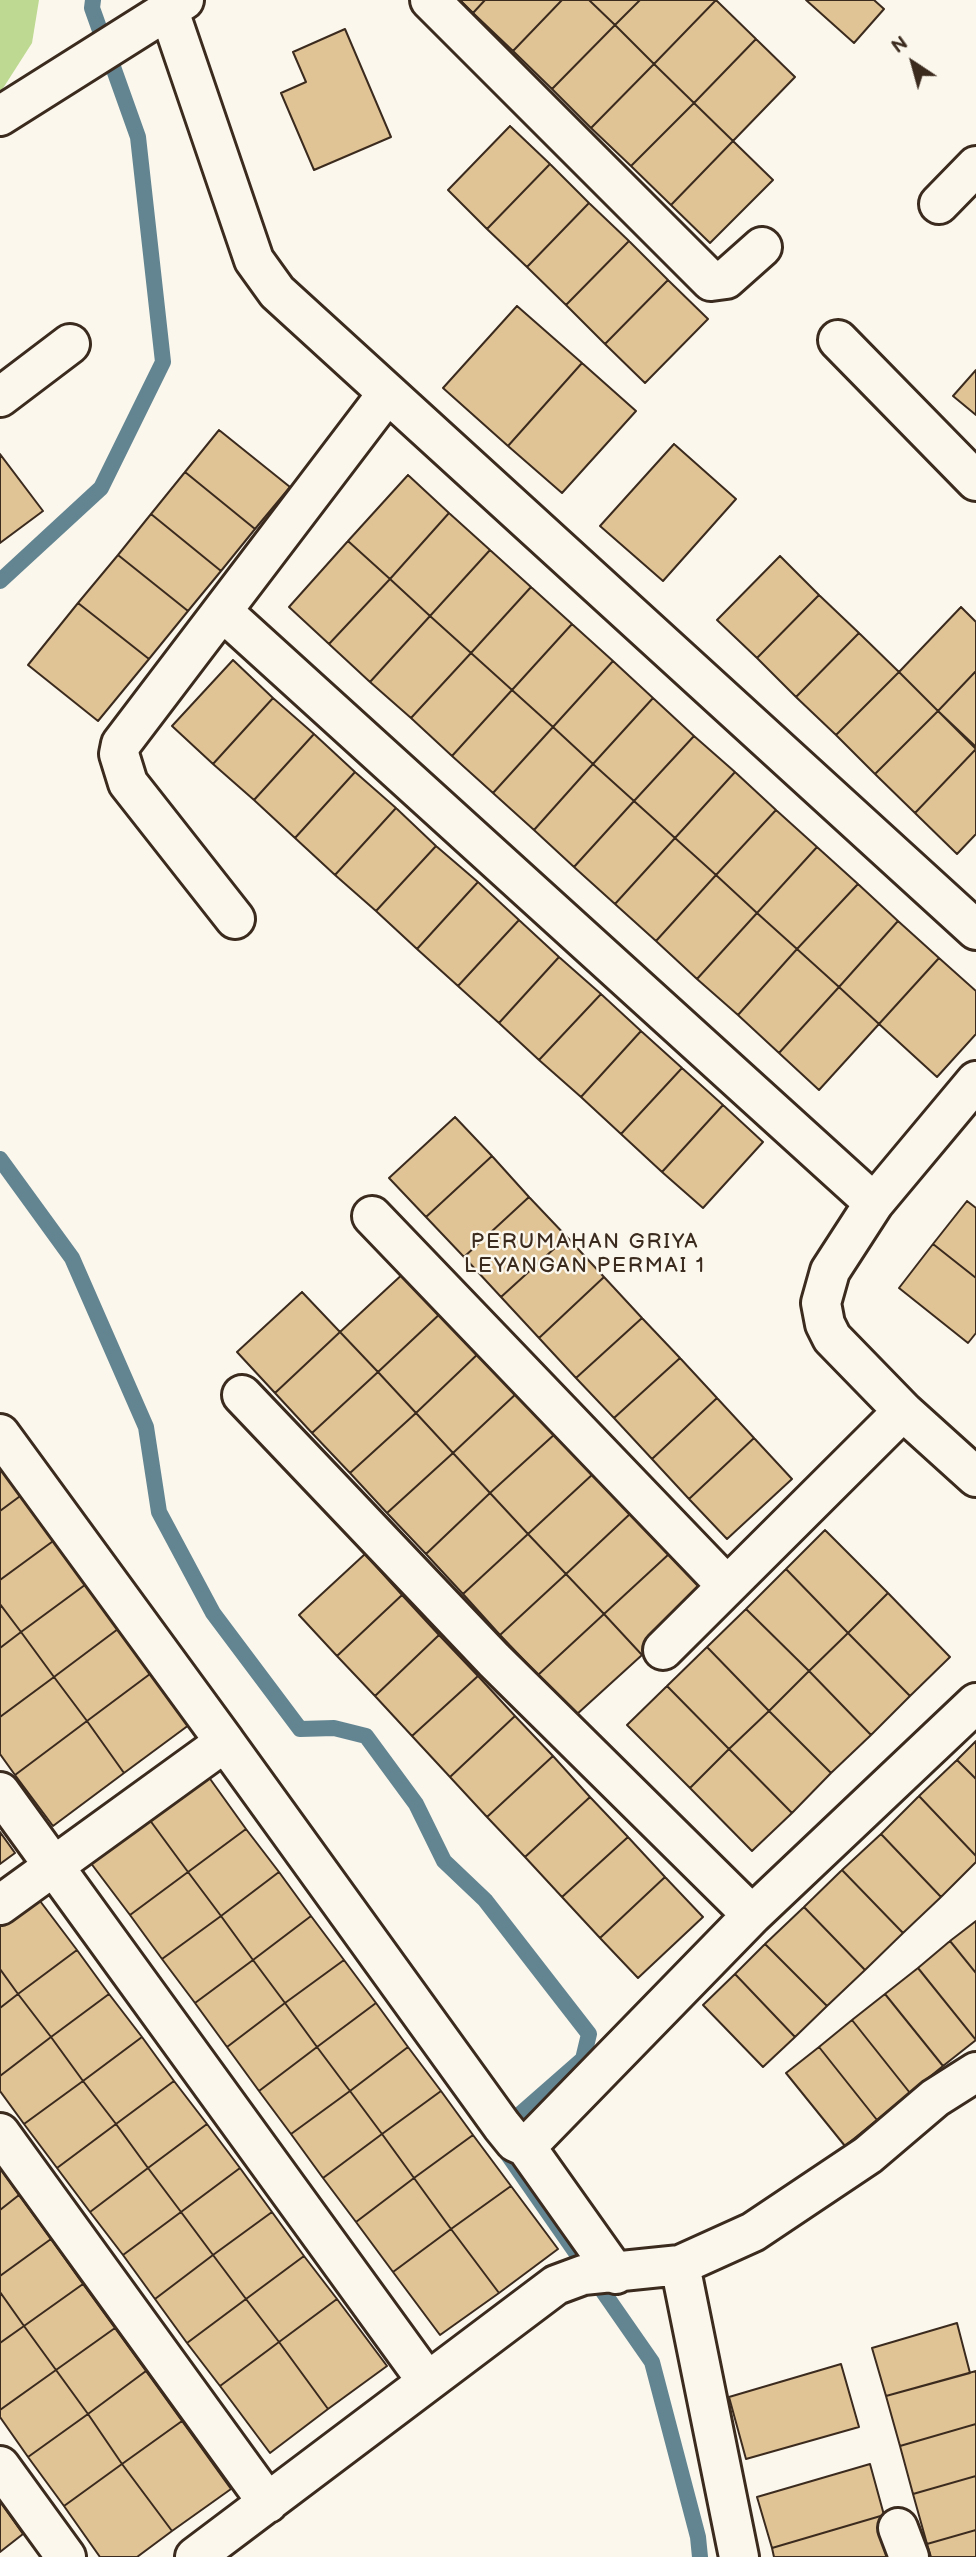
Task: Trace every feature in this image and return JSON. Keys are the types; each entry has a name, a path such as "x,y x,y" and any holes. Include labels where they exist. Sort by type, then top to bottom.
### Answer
{"street":[{"path":"430,0 711,281 726,279 762,247"},
{"path":"0,116 176,4 254,260 277,292 976,930"},
{"path":"939,204 976,166"},
{"path":"838,340 976,481"},
{"path":"0,397 70,344"},
{"path":"235,919 128,783 120,754 126,734 387,394"},
{"path":"222,611 874,1203"},
{"path":"976,1081 874,1203 830,1271 821,1303 832,1338 903,1411 976,1477"},
{"path":"372,1216 727,1587"},
{"path":"242,1395 494,1660 752,1915"},
{"path":"663,1650 903,1411"},
{"path":"0,1434 514,2139 601,2274"},
{"path":"514,2139 976,1703"},
{"path":"0,1905 225,1742"},
{"path":"0,1792 427,2381"},
{"path":"195,2557 556,2285 601,2274 680,2264 779,2218 868,2155 935,2098 976,2072"},
{"path":"0,2133 268,2503"},
{"path":"680,2264 739,2557"},
{"path":"0,2466 66,2557"}],"green space":[{"path":"0,0 39,0 32,43 0,93"}],"building":[{"path":"460,0 485,0 473,13"},
{"path":"485,0 562,0 513,51 473,13"},
{"path":"562,0 589,0 615,25 552,89 513,51"},
{"path":"589,0 640,0 615,25"},
{"path":"640,0 716,0 654,64 615,25"},
{"path":"716,0 756,39 694,103 654,64"},
{"path":"806,0 874,0 884,9 854,43"},
{"path":"615,25 654,64 591,128 552,89"},
{"path":"345,29 391,137 314,170 281,93 306,82 293,52"},
{"path":"756,39 795,77 733,141 694,103"},
{"path":"654,64 694,103 631,166 591,128"},
{"path":"694,103 733,141 671,205 631,166"},
{"path":"510,126 550,164 487,229 448,190"},
{"path":"733,141 773,180 710,243 671,205"},
{"path":"550,164 589,203 527,267 487,229"},
{"path":"589,203 629,241 566,305 527,267"},
{"path":"629,241 668,280 605,344 566,305"},
{"path":"668,280 708,319 645,383 605,344"},
{"path":"517,306 582,363 508,446 443,388"},
{"path":"582,363 636,411 562,493 508,446"},
{"path":"976,370 976,415 953,396"},
{"path":"219,430 290,487 255,529 185,472"},
{"path":"674,444 736,499 663,581 600,526"},
{"path":"0,454 43,511 0,543"},
{"path":"185,472 255,529 221,571 151,514"},
{"path":"408,475 449,513 390,579 348,541"},
{"path":"449,513 490,550 430,616 390,579"},
{"path":"151,514 221,571 188,611 118,555"},
{"path":"348,541 390,579 329,644 289,607"},
{"path":"490,550 531,587 471,653 430,616"},
{"path":"118,555 188,611 149,659 78,603"},
{"path":"780,556 819,595 757,658 717,620"},
{"path":"390,579 430,616 370,682 329,644"},
{"path":"531,587 572,624 512,690 471,653"},
{"path":"819,595 859,633 796,697 757,658"},
{"path":"78,603 149,659 98,721 28,665"},
{"path":"961,607 976,622 976,671 938,711 899,672"},
{"path":"430,616 471,653 411,718 370,682"},
{"path":"572,624 613,661 553,727 512,690"},
{"path":"859,633 899,672 836,735 796,697"},
{"path":"471,653 512,690 452,756 411,718"},
{"path":"233,660 273,698 213,764 172,726"},
{"path":"613,661 653,698 593,764 553,727"},
{"path":"976,671 976,747 938,711"},
{"path":"899,672 938,711 875,774 836,735"},
{"path":"512,690 553,727 493,793 452,756"},
{"path":"273,698 314,734 254,800 213,764"},
{"path":"653,698 694,736 634,801 593,764"},
{"path":"938,711 976,749 915,813 875,774"},
{"path":"553,727 593,764 534,830 493,793"},
{"path":"314,734 355,772 295,838 254,800"},
{"path":"694,736 735,772 675,838 634,801"},
{"path":"976,749 976,834 957,854 915,813"},
{"path":"593,764 634,801 574,867 534,830"},
{"path":"355,772 396,808 335,875 295,838"},
{"path":"735,772 776,810 716,875 675,838"},
{"path":"634,801 675,838 615,904 574,867"},
{"path":"396,808 436,846 376,911 335,875"},
{"path":"776,810 817,847 757,913 716,875"},
{"path":"675,838 716,875 656,941 615,904"},
{"path":"436,846 478,882 417,949 376,911"},
{"path":"817,847 858,884 797,949 757,913"},
{"path":"716,875 757,913 697,979 656,941"},
{"path":"478,882 519,920 458,986 417,949"},
{"path":"858,884 898,921 839,987 797,949"},
{"path":"757,913 797,949 738,1015 697,979"},
{"path":"519,920 559,957 499,1023 458,986"},
{"path":"898,921 939,958 879,1024 839,987"},
{"path":"797,949 839,987 779,1053 738,1015"},
{"path":"559,957 601,994 539,1060 499,1023"},
{"path":"939,958 976,991 976,1034 937,1077 879,1024"},
{"path":"839,987 879,1024 819,1090 779,1053"},
{"path":"601,994 641,1031 581,1097 539,1060"},
{"path":"641,1031 682,1068 621,1134 581,1097"},
{"path":"682,1068 723,1105 662,1172 621,1134"},
{"path":"723,1105 763,1142 703,1208 662,1172"},
{"path":"455,1117 492,1156 426,1217 389,1178"},
{"path":"492,1156 529,1197 464,1257 426,1217"},
{"path":"529,1197 567,1237 501,1297 464,1257"},
{"path":"967,1201 976,1208 976,1278 933,1244"},
{"path":"567,1237 604,1277 539,1338 501,1297"},
{"path":"933,1244 976,1278 976,1333 968,1343 899,1288"},
{"path":"406,1271 443,1311 378,1372 340,1332"},
{"path":"604,1277 642,1318 576,1378 539,1338"},
{"path":"302,1292 340,1332 275,1393 237,1352"},
{"path":"443,1311 481,1351 416,1413 378,1372"},
{"path":"642,1318 680,1358 614,1418 576,1378"},
{"path":"340,1332 378,1372 312,1433 275,1393"},
{"path":"481,1351 518,1392 453,1453 416,1413"},
{"path":"680,1358 717,1398 652,1459 614,1418"},
{"path":"378,1372 416,1413 350,1473 312,1433"},
{"path":"518,1392 556,1433 490,1493 453,1453"},
{"path":"717,1398 754,1438 689,1499 652,1459"},
{"path":"416,1413 453,1453 387,1513 350,1473"},
{"path":"556,1433 594,1473 528,1534 490,1493"},
{"path":"754,1438 792,1479 727,1539 689,1499"},
{"path":"453,1453 490,1493 426,1554 387,1513"},
{"path":"0,1454 27,1491 0,1511"},
{"path":"594,1473 631,1513 566,1574 528,1534"},
{"path":"27,1491 60,1536 0,1580 0,1511"},
{"path":"490,1493 528,1534 463,1594 426,1554"},
{"path":"631,1513 669,1554 604,1614 566,1574"},
{"path":"825,1530 888,1593 848,1633 786,1569"},
{"path":"528,1534 566,1574 500,1635 463,1594"},
{"path":"60,1536 93,1579 21,1632 0,1604 0,1580"},
{"path":"365,1554 402,1595 337,1656 299,1615"},
{"path":"669,1554 706,1594 642,1655 604,1614"},
{"path":"786,1569 848,1633 809,1671 746,1609"},
{"path":"566,1574 604,1614 538,1675 500,1635"},
{"path":"93,1579 126,1623 54,1677 21,1632"},
{"path":"888,1593 950,1657 910,1696 848,1633"},
{"path":"402,1595 439,1635 375,1696 337,1656"},
{"path":"0,1604 21,1632 0,1648"},
{"path":"746,1609 809,1671 769,1711 707,1647"},
{"path":"604,1614 642,1655 576,1715 538,1675"},
{"path":"126,1623 158,1668 87,1721 54,1677"},
{"path":"21,1632 54,1677 0,1717 0,1648"},
{"path":"848,1633 910,1696 871,1735 809,1671"},
{"path":"439,1635 478,1676 412,1736 375,1696"},
{"path":"707,1647 769,1711 729,1749 667,1686"},
{"path":"158,1668 197,1719 124,1773 87,1721"},
{"path":"809,1671 871,1735 831,1773 769,1711"},
{"path":"478,1676 515,1716 450,1777 412,1736"},
{"path":"54,1677 87,1721 15,1775 0,1754 0,1717"},
{"path":"667,1686 729,1749 690,1788 627,1725"},
{"path":"769,1711 831,1773 792,1813 729,1749"},
{"path":"515,1716 553,1756 487,1817 450,1777"},
{"path":"87,1721 124,1773 53,1826 15,1775"},
{"path":"976,1741 976,1779 957,1760"},
{"path":"729,1749 792,1813 752,1851 690,1788"},
{"path":"553,1756 590,1797 525,1857 487,1817"},
{"path":"957,1760 976,1779 976,1856 919,1796"},
{"path":"208,1776 246,1829 188,1872 149,1819"},
{"path":"919,1796 976,1856 976,1862 941,1897 881,1834"},
{"path":"590,1797 628,1837 562,1897 525,1857"},
{"path":"149,1819 188,1872 130,1915 90,1862"},
{"path":"246,1829 279,1872 221,1916 188,1872"},
{"path":"0,1832 15,1853 0,1864"},
{"path":"881,1834 941,1897 903,1933 842,1870"},
{"path":"628,1837 665,1877 600,1938 562,1897"},
{"path":"842,1870 903,1933 865,1970 804,1907"},
{"path":"188,1872 221,1916 162,1959 130,1915"},
{"path":"279,1872 311,1916 253,1960 221,1916"},
{"path":"665,1877 703,1917 638,1978 600,1938"},
{"path":"37,1897 77,1950 18,1994 0,1969 0,1925"},
{"path":"804,1907 865,1970 827,2006 765,1944"},
{"path":"221,1916 253,1960 195,2003 162,1959"},
{"path":"311,1916 344,1960 285,2003 253,1960"},
{"path":"976,1921 976,1973 950,1941"},
{"path":"950,1941 976,1973 976,2040 918,1968"},
{"path":"765,1944 827,2006 795,2037 735,1974"},
{"path":"77,1950 109,1994 51,2037 18,1994"},
{"path":"253,1960 285,2003 227,2047 195,2003"},
{"path":"344,1960 376,2003 317,2047 285,2003"},
{"path":"918,1968 976,2040 943,2066 885,1994"},
{"path":"0,1969 18,1994 0,2008"},
{"path":"735,1974 795,2037 763,2067 703,2005"},
{"path":"18,1994 51,2037 0,2076 0,2008"},
{"path":"109,1994 142,2037 83,2081 51,2037"},
{"path":"885,1994 943,2066 910,2093 852,2020"},
{"path":"285,2003 317,2047 259,2091 227,2047"},
{"path":"376,2003 408,2047 350,2091 317,2047"},
{"path":"852,2020 910,2093 877,2120 819,2047"},
{"path":"51,2037 83,2081 24,2124 0,2091 0,2076"},
{"path":"142,2037 174,2081 116,2124 83,2081"},
{"path":"317,2047 350,2091 291,2134 259,2091"},
{"path":"408,2047 441,2091 382,2134 350,2091"},
{"path":"819,2047 877,2120 845,2146 786,2073"},
{"path":"83,2081 116,2124 57,2168 24,2124"},
{"path":"174,2081 207,2124 148,2168 116,2124"},
{"path":"350,2091 382,2134 323,2178 291,2134"},
{"path":"441,2091 473,2135 414,2178 382,2134"},
{"path":"116,2124 148,2168 90,2212 57,2168"},
{"path":"207,2124 240,2168 181,2212 148,2168"},
{"path":"382,2134 414,2178 356,2222 323,2178"},
{"path":"473,2135 511,2186 451,2229 414,2178"},
{"path":"0,2168 19,2195 0,2210"},
{"path":"148,2168 181,2212 123,2255 90,2212"},
{"path":"240,2168 272,2212 213,2255 181,2212"},
{"path":"414,2178 451,2229 393,2272 356,2222"},
{"path":"511,2186 558,2249 499,2293 451,2229"},
{"path":"19,2195 51,2239 0,2276 0,2210"},
{"path":"181,2212 213,2255 155,2299 123,2255"},
{"path":"272,2212 304,2256 246,2299 213,2255"},
{"path":"451,2229 499,2293 440,2335 393,2272"},
{"path":"51,2239 83,2284 24,2326 0,2292 0,2276"},
{"path":"213,2255 246,2299 187,2343 155,2299"},
{"path":"304,2256 337,2299 279,2342 246,2299"},
{"path":"83,2284 115,2328 56,2370 24,2326"},
{"path":"0,2292 24,2326 0,2343"},
{"path":"246,2299 279,2342 220,2386 187,2343"},
{"path":"337,2299 387,2366 328,2409 279,2342"},
{"path":"957,2323 970,2373 886,2396 872,2348"},
{"path":"24,2326 56,2370 0,2410 0,2343"},
{"path":"115,2328 146,2371 88,2414 56,2370"},
{"path":"279,2342 328,2409 270,2453 220,2386"},
{"path":"841,2364 859,2427 746,2459 729,2397"},
{"path":"56,2370 88,2414 28,2457 0,2417 0,2410"},
{"path":"146,2371 182,2421 122,2464 88,2414"},
{"path":"976,2371 976,2424 900,2446 886,2396"},
{"path":"88,2414 122,2464 64,2506 28,2457"},
{"path":"182,2421 231,2489 172,2531 122,2464"},
{"path":"976,2424 976,2476 913,2494 900,2446"},
{"path":"122,2464 172,2531 137,2557 100,2557 64,2506"},
{"path":"870,2464 884,2515 772,2548 757,2497"},
{"path":"976,2476 976,2530 927,2544 913,2494"},
{"path":"0,2501 23,2534 0,2552"},
{"path":"884,2515 897,2557 774,2557 772,2548"},
{"path":"976,2530 976,2557 931,2557 927,2544"}],"waterway":[{"path":"0,581 101,488 163,362 138,137 92,8 93,0"},
{"path":"0,1159 72,1258 146,1427 159,1512 213,1613 300,1729 334,1728 366,1736 416,1804 444,1861 485,1900 589,2034 583,2059 518,2116 506,2152 652,2362 698,2537 700,2557"}],"district":[{"name":"PERUMAHAN GRIYA LEYANGAN PERMAI 1","path":"585,1255"}]}
